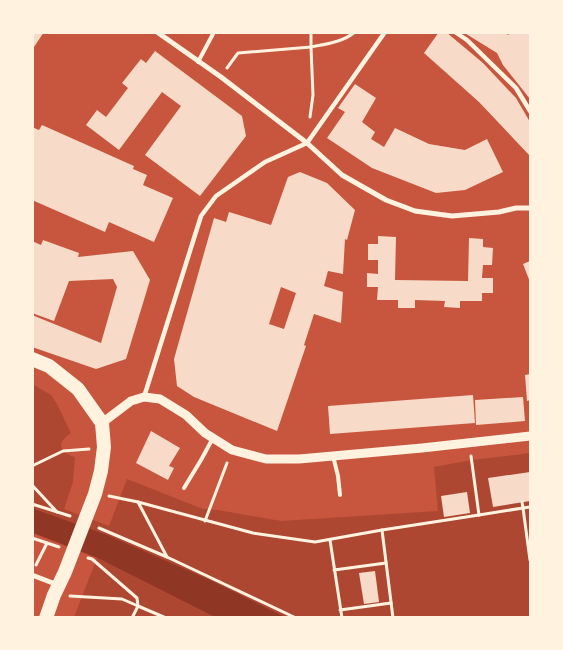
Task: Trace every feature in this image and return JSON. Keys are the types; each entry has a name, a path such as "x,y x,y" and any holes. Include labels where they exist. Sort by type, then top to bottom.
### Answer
{"highway":[{"path":"32,359 49,366 78,388 102,423 104,447 101,472 93,497 46,618"}],"street":[{"path":"157,32 221,77 307,143 342,175 386,200 415,211 452,216 530,208"},
{"path":"144,397 201,216 216,196 265,162 307,143 385,32"},
{"path":"455,32 467,40 516,88 530,111"},
{"path":"102,423 131,401 144,397 160,399 186,415 205,433 232,450 266,459 299,459 530,436"},
{"path":"32,574 59,586"}],"lane":[{"path":"198,62 214,32"},
{"path":"184,488 212,438"},
{"path":"333,456 340,496"}],"path":[{"path":"307,143 313,95 311,32"},
{"path":"221,77 238,53 311,47 336,42 351,36 355,32"},
{"path":"470,443 479,515"},
{"path":"32,466 63,451 104,447"},
{"path":"205,520 232,450"},
{"path":"32,485 57,512"},
{"path":"93,497 138,502 254,533 315,542 530,507"},
{"path":"138,502 167,556"},
{"path":"522,502 530,560"},
{"path":"32,504 75,518"},
{"path":"94,526 167,556 296,618"},
{"path":"382,530 393,618"},
{"path":"330,540 342,618"},
{"path":"32,574 47,543"},
{"path":"334,570 386,563"},
{"path":"105,571 137,598 138,606 132,618"},
{"path":"83,596 122,599 166,618"},
{"path":"340,610 391,603"}],"shaded area":[{"path":"32,384 51,395 71,433 61,445 65,453 75,457 73,482 64,509 109,526 127,479 203,509 281,521 438,511 434,467 530,453 530,617 74,617 106,535 33,508"},
{"path":"32,508 107,535 212,581 285,617 215,617 100,559 33,533"}],"building":[{"path":"32,32 44,32 32,50"},
{"path":"439,32 446,32 483,63 516,98 530,122 530,156 479,102 424,53"},
{"path":"463,32 505,32 508,35 511,32 530,32 530,99 503,65 497,53"},
{"path":"155,51 242,116 246,136 200,196 145,155 181,106 162,92 119,150 86,125 97,110 106,117 128,88 122,83 141,59 146,63"},
{"path":"355,84 376,98 362,122 375,132 371,139 384,147 395,128 429,144 465,150 487,139 503,172 465,190 436,193 372,168 327,138 345,112 338,108"},
{"path":"42,125 134,166 133,169 147,175 143,185 173,198 154,242 109,222 105,232 32,200 32,127 39,130"},
{"path":"300,172 327,183 355,210 347,240 345,239 343,274 328,271 324,286 343,292 341,323 314,314 304,345 306,346 277,431 194,397 177,386 174,359 214,218 226,222 229,212 271,225 288,177","holes":["281,287 296,293 284,329 269,324"]},
{"path":"378,236 396,237 395,280 468,281 469,238 483,239 483,247 493,248 492,265 483,265 482,278 493,278 493,293 482,293 482,301 460,301 460,308 444,307 445,301 415,300 415,308 398,308 398,300 377,300 378,287 367,287 367,273 378,274 378,260 368,260 368,244 378,244"},
{"path":"43,240 79,253 78,257 133,251 150,280 126,359 96,369 32,347 32,315 101,343 117,287 113,279 69,281 54,321 32,313 32,241 41,245"},
{"path":"530,261 530,282 523,264"},
{"path":"530,374 530,400 527,401 525,375"},
{"path":"473,395 475,423 330,434 328,406"},
{"path":"523,397 525,421 476,425 475,400"},
{"path":"151,431 180,448 169,466 174,468 168,480 136,463"},
{"path":"530,472 530,501 493,507 488,478"},
{"path":"467,492 470,513 444,517 441,496"},
{"path":"375,571 379,602 364,604 359,573"}]}
